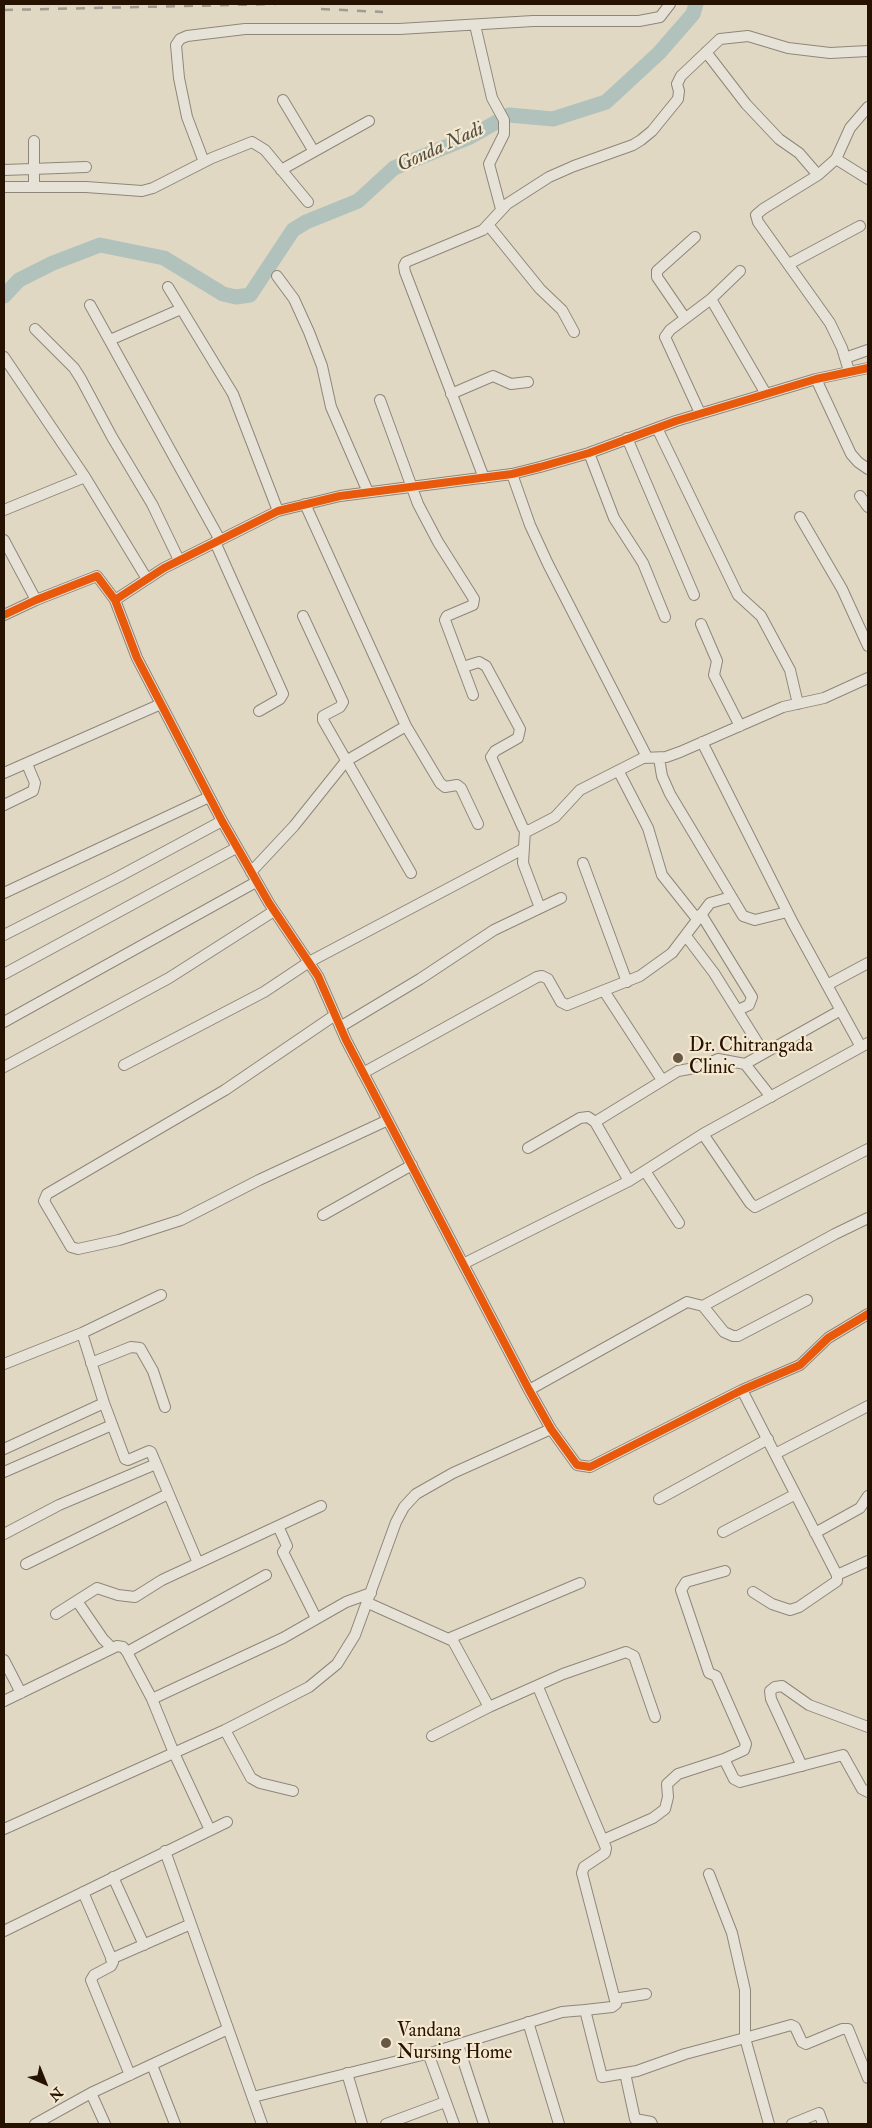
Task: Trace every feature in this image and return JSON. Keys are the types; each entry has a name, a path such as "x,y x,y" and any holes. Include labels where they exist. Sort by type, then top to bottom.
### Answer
{"street":[{"path":"204,162 187,116 179,78 176,46 183,37 245,28 399,28 533,21 654,20 666,12 670,4"},
{"path":"475,25 492,98 502,116 504,134 489,164 501,210"},
{"path":"484,478 404,266 411,259 474,234 488,226 501,210 549,178 574,166 634,145 641,140 652,131 678,99 677,81 720,39 748,36 788,48 830,53 868,51"},
{"path":"706,52 746,104 779,139 799,153 818,175"},
{"path":"283,100 313,150"},
{"path":"849,371 830,323 756,219 756,215 762,208 818,175 836,159 850,128 868,108"},
{"path":"280,170 313,150 369,121"},
{"path":"34,141 34,187"},
{"path":"4,187 86,186 142,191 153,188 204,162 252,142 265,150 308,202"},
{"path":"836,159 868,179"},
{"path":"4,170 86,167"},
{"path":"488,226 540,289 562,310 574,332"},
{"path":"789,264 860,226"},
{"path":"686,318 657,277 657,272 695,237"},
{"path":"700,413 665,337 670,330 711,299 740,271"},
{"path":"277,276 294,299 309,332 322,366 331,407 368,492"},
{"path":"168,287 233,394 278,511"},
{"path":"711,299 766,394"},
{"path":"90,305 218,541 283,694 280,699 259,711"},
{"path":"110,340 181,309"},
{"path":"35,329 66,359 81,379 112,437 152,504 179,560"},
{"path":"845,358 868,350"},
{"path":"4,357 85,477 147,579"},
{"path":"115,600 179,560 278,511 368,492 512,474 589,453 700,413 816,379 868,368"},
{"path":"451,394 486,377 498,377 511,384 528,382"},
{"path":"816,379 851,454 868,469"},
{"path":"380,400 410,487 438,542 475,601 473,605 446,618 474,695"},
{"path":"657,428 738,595 761,616 790,670 798,704"},
{"path":"627,438 694,595"},
{"path":"589,453 614,518 643,563 665,617"},
{"path":"512,474 530,525 548,564 647,757"},
{"path":"4,510 85,477"},
{"path":"860,496 868,507"},
{"path":"305,504 406,726 440,784 445,787 457,785 461,788 478,824"},
{"path":"800,517 842,590 868,646"},
{"path":"4,540 36,600"},
{"path":"4,616 36,600 97,576 115,600 137,658 236,848 274,912 318,976 340,1027 363,1073 465,1264 529,1390 551,1429 578,1464 590,1467 742,1390 800,1365 828,1338 868,1314"},
{"path":"303,616 343,702 340,707 322,718 411,873"},
{"path":"701,624 717,661 714,676 740,726"},
{"path":"463,667 479,662 486,666 520,729 518,738 495,751 491,757 525,830 523,863 540,908"},
{"path":"525,830 530,830 555,817 580,790 647,757 659,758 680,752 798,704 824,698 868,678"},
{"path":"4,774 161,704"},
{"path":"251,872 294,826 346,761 406,726"},
{"path":"465,1264 629,1181 703,1134 865,1045 841,1010 787,912 702,742"},
{"path":"659,758 662,776 670,794 743,916 749,920 755,920 787,912"},
{"path":"4,805 33,791 35,783 27,764"},
{"path":"619,772 648,828 662,875 699,916 752,997 749,1005 738,1010"},
{"path":"4,893 209,797"},
{"path":"4,935 222,821"},
{"path":"4,974 236,848"},
{"path":"124,1065 264,992 309,962 523,848"},
{"path":"582,863 627,982"},
{"path":"4,1022 256,882"},
{"path":"363,1073 537,977 542,976 548,979 565,1005 627,982 657,965 672,953 710,903 731,897"},
{"path":"340,1027 420,979 494,930 561,898"},
{"path":"4,1066 169,978 274,912"},
{"path":"686,936 714,973 764,1053"},
{"path":"827,985 868,963"},
{"path":"604,991 662,1080"},
{"path":"594,1122 684,1068 700,1067 718,1059 745,1064 841,1010"},
{"path":"335,1015 225,1090 47,1194 44,1201 71,1247 78,1249 119,1240 181,1220 259,1180 388,1120"},
{"path":"745,1064 771,1097"},
{"path":"528,1148 585,1116 594,1122 629,1181"},
{"path":"703,1134 750,1203 756,1207 868,1149"},
{"path":"323,1215 412,1165"},
{"path":"645,1171 679,1223"},
{"path":"703,1306 868,1218"},
{"path":"4,1364 82,1333 161,1295"},
{"path":"529,1390 687,1302 703,1306 724,1332 728,1335 738,1336 807,1300"},
{"path":"82,1333 104,1403 126,1460 149,1451 198,1563"},
{"path":"91,1363 131,1348 140,1348 153,1371 165,1407"},
{"path":"742,1390 794,1495 837,1575 837,1581 794,1609 772,1604 753,1592"},
{"path":"4,1449 104,1403"},
{"path":"775,1454 868,1406"},
{"path":"4,1472 112,1425"},
{"path":"4,1829 225,1730 309,1687 337,1664 355,1635 396,1522 404,1506 416,1494 453,1473 551,1429"},
{"path":"659,1499 768,1440"},
{"path":"4,1534 59,1505 156,1464"},
{"path":"26,1564 168,1494"},
{"path":"723,1532 794,1495"},
{"path":"815,1533 860,1508 868,1496"},
{"path":"56,1614 97,1588 118,1595 135,1597 162,1580 321,1506"},
{"path":"278,1526 287,1546 283,1552 316,1618"},
{"path":"837,1575 868,1561"},
{"path":"603,1840 653,1818 665,1808 668,1797 667,1784 678,1774 724,1759 744,1750 746,1744 716,1676 709,1673 681,1590 686,1582 725,1571"},
{"path":"127,1652 266,1575"},
{"path":"450,1638 580,1583"},
{"path":"152,1699 283,1638 346,1602 370,1598 450,1638 489,1707"},
{"path":"76,1601 103,1639 112,1648"},
{"path":"4,1700 112,1648 123,1647 152,1699 174,1753 210,1830"},
{"path":"432,1736 489,1707 604,1658 630,1652 634,1656 655,1717"},
{"path":"4,1660 21,1693"},
{"path":"802,1766 771,1699 770,1691 775,1687 782,1686 809,1705 868,1727"},
{"path":"538,1687 606,1851 584,1867 582,1873 616,2001"},
{"path":"225,1730 252,1778 260,1784 293,1791"},
{"path":"724,1759 734,1779 740,1782 843,1755 862,1789 868,1792"},
{"path":"4,1931 227,1822"},
{"path":"164,1852 262,2124"},
{"path":"709,1874 732,1933 745,1990 745,2038 769,2124"},
{"path":"113,1877 144,1945"},
{"path":"83,1892 111,1959 111,1966 94,1975 91,1980 130,2075"},
{"path":"111,1959 191,1924"},
{"path":"253,2097 458,2045 562,2012 612,2007 620,1998 646,1994"},
{"path":"585,2010 602,2077 637,2071 685,2054 792,2025 795,2027 802,2042 806,2044 842,2029 848,2029 868,2077"},
{"path":"528,2022 559,2124"},
{"path":"35,2124 53,2120 91,2094 228,2029"},
{"path":"458,2045 484,2124"},
{"path":"428,2053 454,2124"},
{"path":"152,2064 175,2124"},
{"path":"347,2073 362,2124"},
{"path":"626,2073 635,2119 651,2122 652,2124"},
{"path":"91,2094 105,2124"},
{"path":"386,2124 445,2102"},
{"path":"792,2124 819,2113 823,2124"}],"waterway":[{"name":"Gonda Nadi","path":"4,296 19,280 53,263 100,245 164,258 223,294 236,297 250,295 293,230 306,222 358,201 394,168 470,137 509,115 553,119 606,102 659,53 693,14 696,4"}],"railway":[{"path":"4,10 276,4"},
{"path":"321,9 383,12"}],"cycle path":[{"path":"115,600 164,568 278,511 340,496 512,474 589,453 676,421 816,379 868,368"},
{"path":"4,615 97,576 115,600 137,658 222,821 269,903 318,976 346,1040 529,1390 551,1429 577,1465 590,1467 742,1390 800,1365 828,1338 868,1314"}],"place":[{"name":"Dr. Chitrangada Clinic","path":"678,1058"},
{"name":"Vandana Nursing Home","path":"386,2043"}]}
